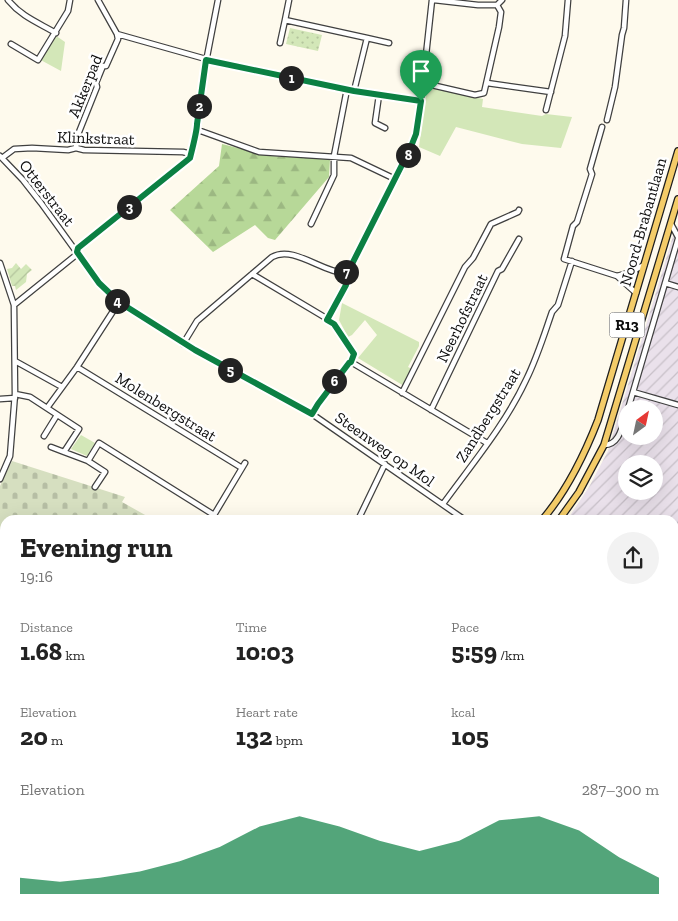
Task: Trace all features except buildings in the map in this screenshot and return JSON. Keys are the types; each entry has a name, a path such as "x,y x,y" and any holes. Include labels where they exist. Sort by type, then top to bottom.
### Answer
{"main road":[{"name":"Noord-Brabantlaan","path":"546,515 561,494 588,447 604,402 678,151"},
{"name":"Noord-Brabantlaan","path":"563,515 579,492 604,445 678,199"},
{"path":"658,219 670,224"}],"street":[{"path":"8,0 27,18 56,33"},
{"path":"11,44 38,60 68,11 70,0"},
{"path":"98,0 117,34 206,60 354,91 421,101"},
{"path":"14,305 76,255 78,248 190,158 194,138 198,130 197,124 206,60 218,0"},
{"path":"280,43 289,0"},
{"path":"344,273 350,268 416,134 433,0 497,5 502,0"},
{"path":"546,110 563,37 565,36 568,0"},
{"path":"607,120 615,87 624,28 626,0"},
{"path":"423,83 475,94 484,93 499,27 501,12 497,5"},
{"path":"285,20 389,43"},
{"name":"Akkerpad","path":"76,148 77,137 97,87 96,83 118,39 117,34"},
{"path":"354,91 367,38"},
{"path":"487,83 551,92"},
{"path":"312,224 334,175 334,156 347,89"},
{"path":"379,95 375,122 385,128"},
{"path":"602,127 590,169 592,174 577,222 573,226 564,259 617,276 636,293"},
{"path":"198,130 259,152 334,156 358,160 395,179"},
{"name":"Klinkstraat","path":"1,157 14,149 32,148 184,152 191,154"},
{"name":"Otterstraat","path":"1,157 23,180 99,283 119,302 183,344"},
{"path":"402,393 466,267 473,258 491,224 519,210"},
{"name":"Noord-Brabantlaan","path":"631,400 678,238 670,224"},
{"name":"Neerhofstraat","path":"431,410 498,271 502,269 519,239"},
{"path":"183,344 197,321 279,253 285,253 344,273"},
{"name":"Zandbergstraat","path":"443,504 487,444 520,392 534,363 552,312 558,305 572,261"},
{"path":"0,262 14,305 15,361 15,396 10,456 0,479"},
{"path":"617,276 645,265"},
{"path":"327,320 346,285 344,273"},
{"path":"252,274 334,324 352,349 354,354 351,362 336,378 312,414"},
{"path":"664,283 678,287"},
{"path":"47,408 77,367 119,302"},
{"name":"Steenweg op Mol","path":"183,344 312,414 458,515"},
{"path":"15,361 62,387"},
{"path":"351,362 487,444"},
{"name":"Molenbergstraat","path":"77,367 242,468"},
{"path":"633,392 678,405"},
{"path":"0,399 15,396 30,397 79,429 64,452"},
{"path":"44,436 57,414"},
{"name":"Noord-Brabantlaan","path":"604,445 610,445 618,439"},
{"path":"88,461 99,443 208,515"},
{"path":"51,447 88,461 105,472 96,487"},
{"path":"215,515 245,463"},
{"path":"360,515 385,464"}],"shaded area":[{"path":"676,226 678,227 678,515 570,515 589,487 608,451 618,418 618,445 663,445 663,400 623,400"}],"green space":[{"path":"290,28 322,35 318,51 286,44"},
{"path":"52,33 65,42 61,71 37,58"},
{"path":"427,87 483,99 482,107 542,116 546,114 572,117 561,148 522,144 456,127 440,156 419,147"},
{"path":"222,144 270,156 330,159 329,177 275,240 268,238 255,225 213,252 170,210 219,166"},
{"path":"16,263 21,269 26,264 32,270 27,274 26,282 16,290 15,286 12,286 7,269 12,268"},
{"path":"342,303 419,342 419,346 408,367 414,370 404,386 358,358 377,335 365,320 348,337 339,320"},
{"path":"81,435 95,443 87,456 71,449"},
{"path":"12,461 125,497 122,502 145,515 0,515 0,486"}],"route":[{"path":"206,60 354,91 421,101 416,134 410,149 350,268 344,273 346,285 327,320 334,324 354,354 351,362 336,378 312,414 195,350 119,302 99,283 77,252 78,248 190,158 194,138 198,130 197,124 206,60"}]}
